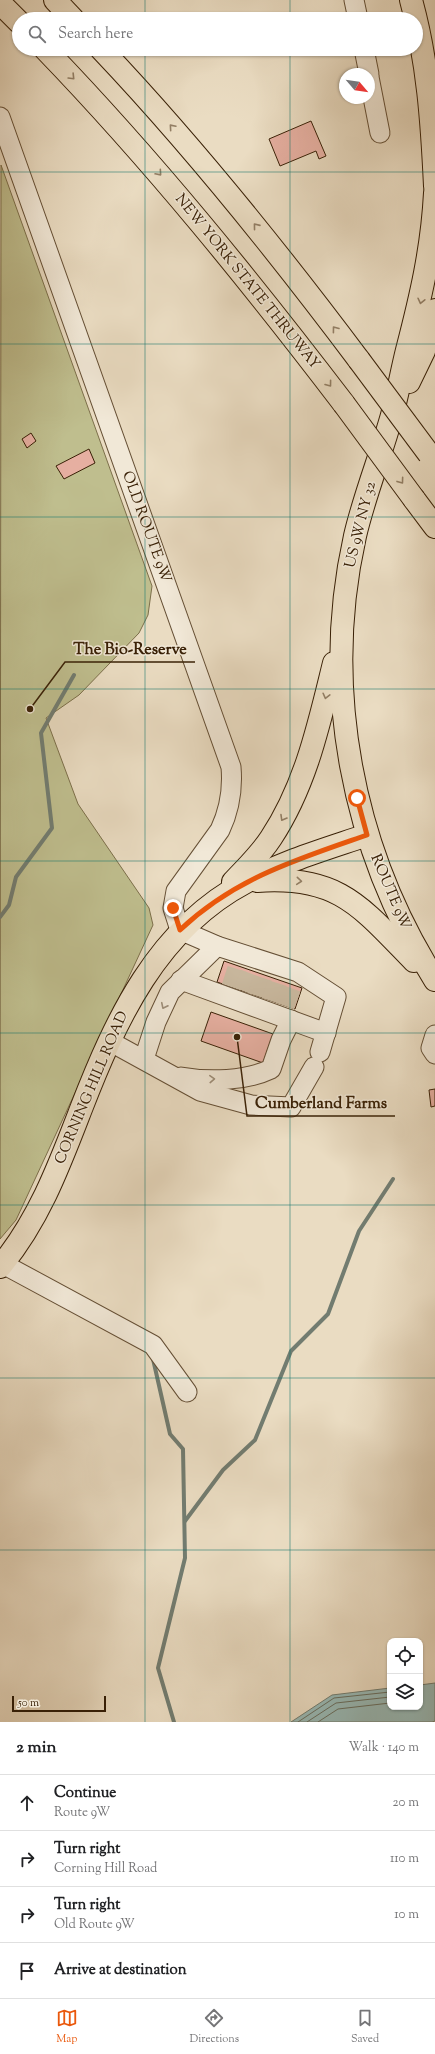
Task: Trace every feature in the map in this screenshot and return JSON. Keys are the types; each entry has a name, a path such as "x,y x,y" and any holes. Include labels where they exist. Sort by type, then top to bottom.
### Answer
{"main road":[{"path":"55,0 66,12"},
{"path":"411,0 414,12"},
{"path":"424,0 435,53"},
{"path":"0,3 12,15"},
{"name":"NEW YORK STATE THRUWAY","path":"52,56 111,119 202,223 259,293 344,404 435,527"},
{"path":"108,56 146,97 232,197 359,360 432,458"},
{"path":"423,56 432,125 435,186"},
{"path":"391,421 425,280 432,235 435,193"},
{"path":"391,421 424,351 435,310"},
{"name":"US 9W NY 32","path":"342,631 346,593 356,535 391,421"},
{"path":"219,897 262,851 289,808 311,752 342,631"},
{"name":"ROUTE 9W","path":"342,631 342,673 346,732 356,791 367,835 378,867 403,926 435,981"},
{"name":"CORNING HILL ROAD","path":"2,1265 23,1237 47,1194 109,1041 147,971 180,930 219,897 246,882 278,867 367,835"},
{"path":"246,882 277,879 303,881 337,892 358,906 435,981"}],"street":[{"path":"354,0 357,12"},
{"path":"365,56 368,68"},
{"path":"374,104 380,133"},
{"name":"OLD ROUTE 9W","path":"0,117 231,767 232,785 230,805 225,819 220,830 176,891 173,908 180,930"},
{"path":"424,351 435,331"},
{"path":"109,1041 200,1091 244,1103 292,1107 317,1059 336,997 267,969 180,930"},
{"path":"144,1059 156,1022 170,992 217,946"},
{"path":"181,980 259,1003 326,1033"},
{"path":"174,1076 196,1080 258,1075 271,1069 281,1040 259,1003"},
{"path":"435,1035 431,1048 435,1054"},
{"path":"2,1265 153,1345 187,1392"}],"shaded area":[{"path":"1,165 152,586 148,615 139,633 79,695 46,718 78,804 149,908 153,925 16,1220 0,1239"}],"water":[{"path":"435,1683 435,1721 432,1722 291,1722 332,1695 387,1688 387,1710 423,1710 423,1685"}],"building":[{"path":"311,121 326,156 319,159 316,151 280,166 269,139"},
{"path":"31,433 36,441 27,448 22,439"},
{"path":"89,449 95,463 64,479 56,466"},
{"path":"224,961 302,988 295,1009 217,982"},
{"path":"211,1012 273,1034 263,1063 201,1041"},
{"path":"435,1089 435,1106 431,1107 429,1090"}],"waterway":[{"path":"0,917 9,905 16,877 52,828 41,733 74,675"},
{"path":"185,1521 223,1470 255,1440 291,1351 328,1314 359,1231 393,1179"},
{"path":"153,1359 170,1434 183,1449 185,1558 158,1668 174,1722"}],"tunnel":[{"path":"231,987 238,965"},
{"path":"243,991 251,970"},
{"path":"257,996 264,974"},
{"path":"271,1001 278,979"},
{"path":"285,1006 293,984"}],"place":[{"name":"The Bio-Reserve","path":"30,709"},
{"name":"Cumberland Farms","path":"237,1037"}],"route":[{"path":"173,908 180,930 219,897 261,874 367,835 357,798"}]}
